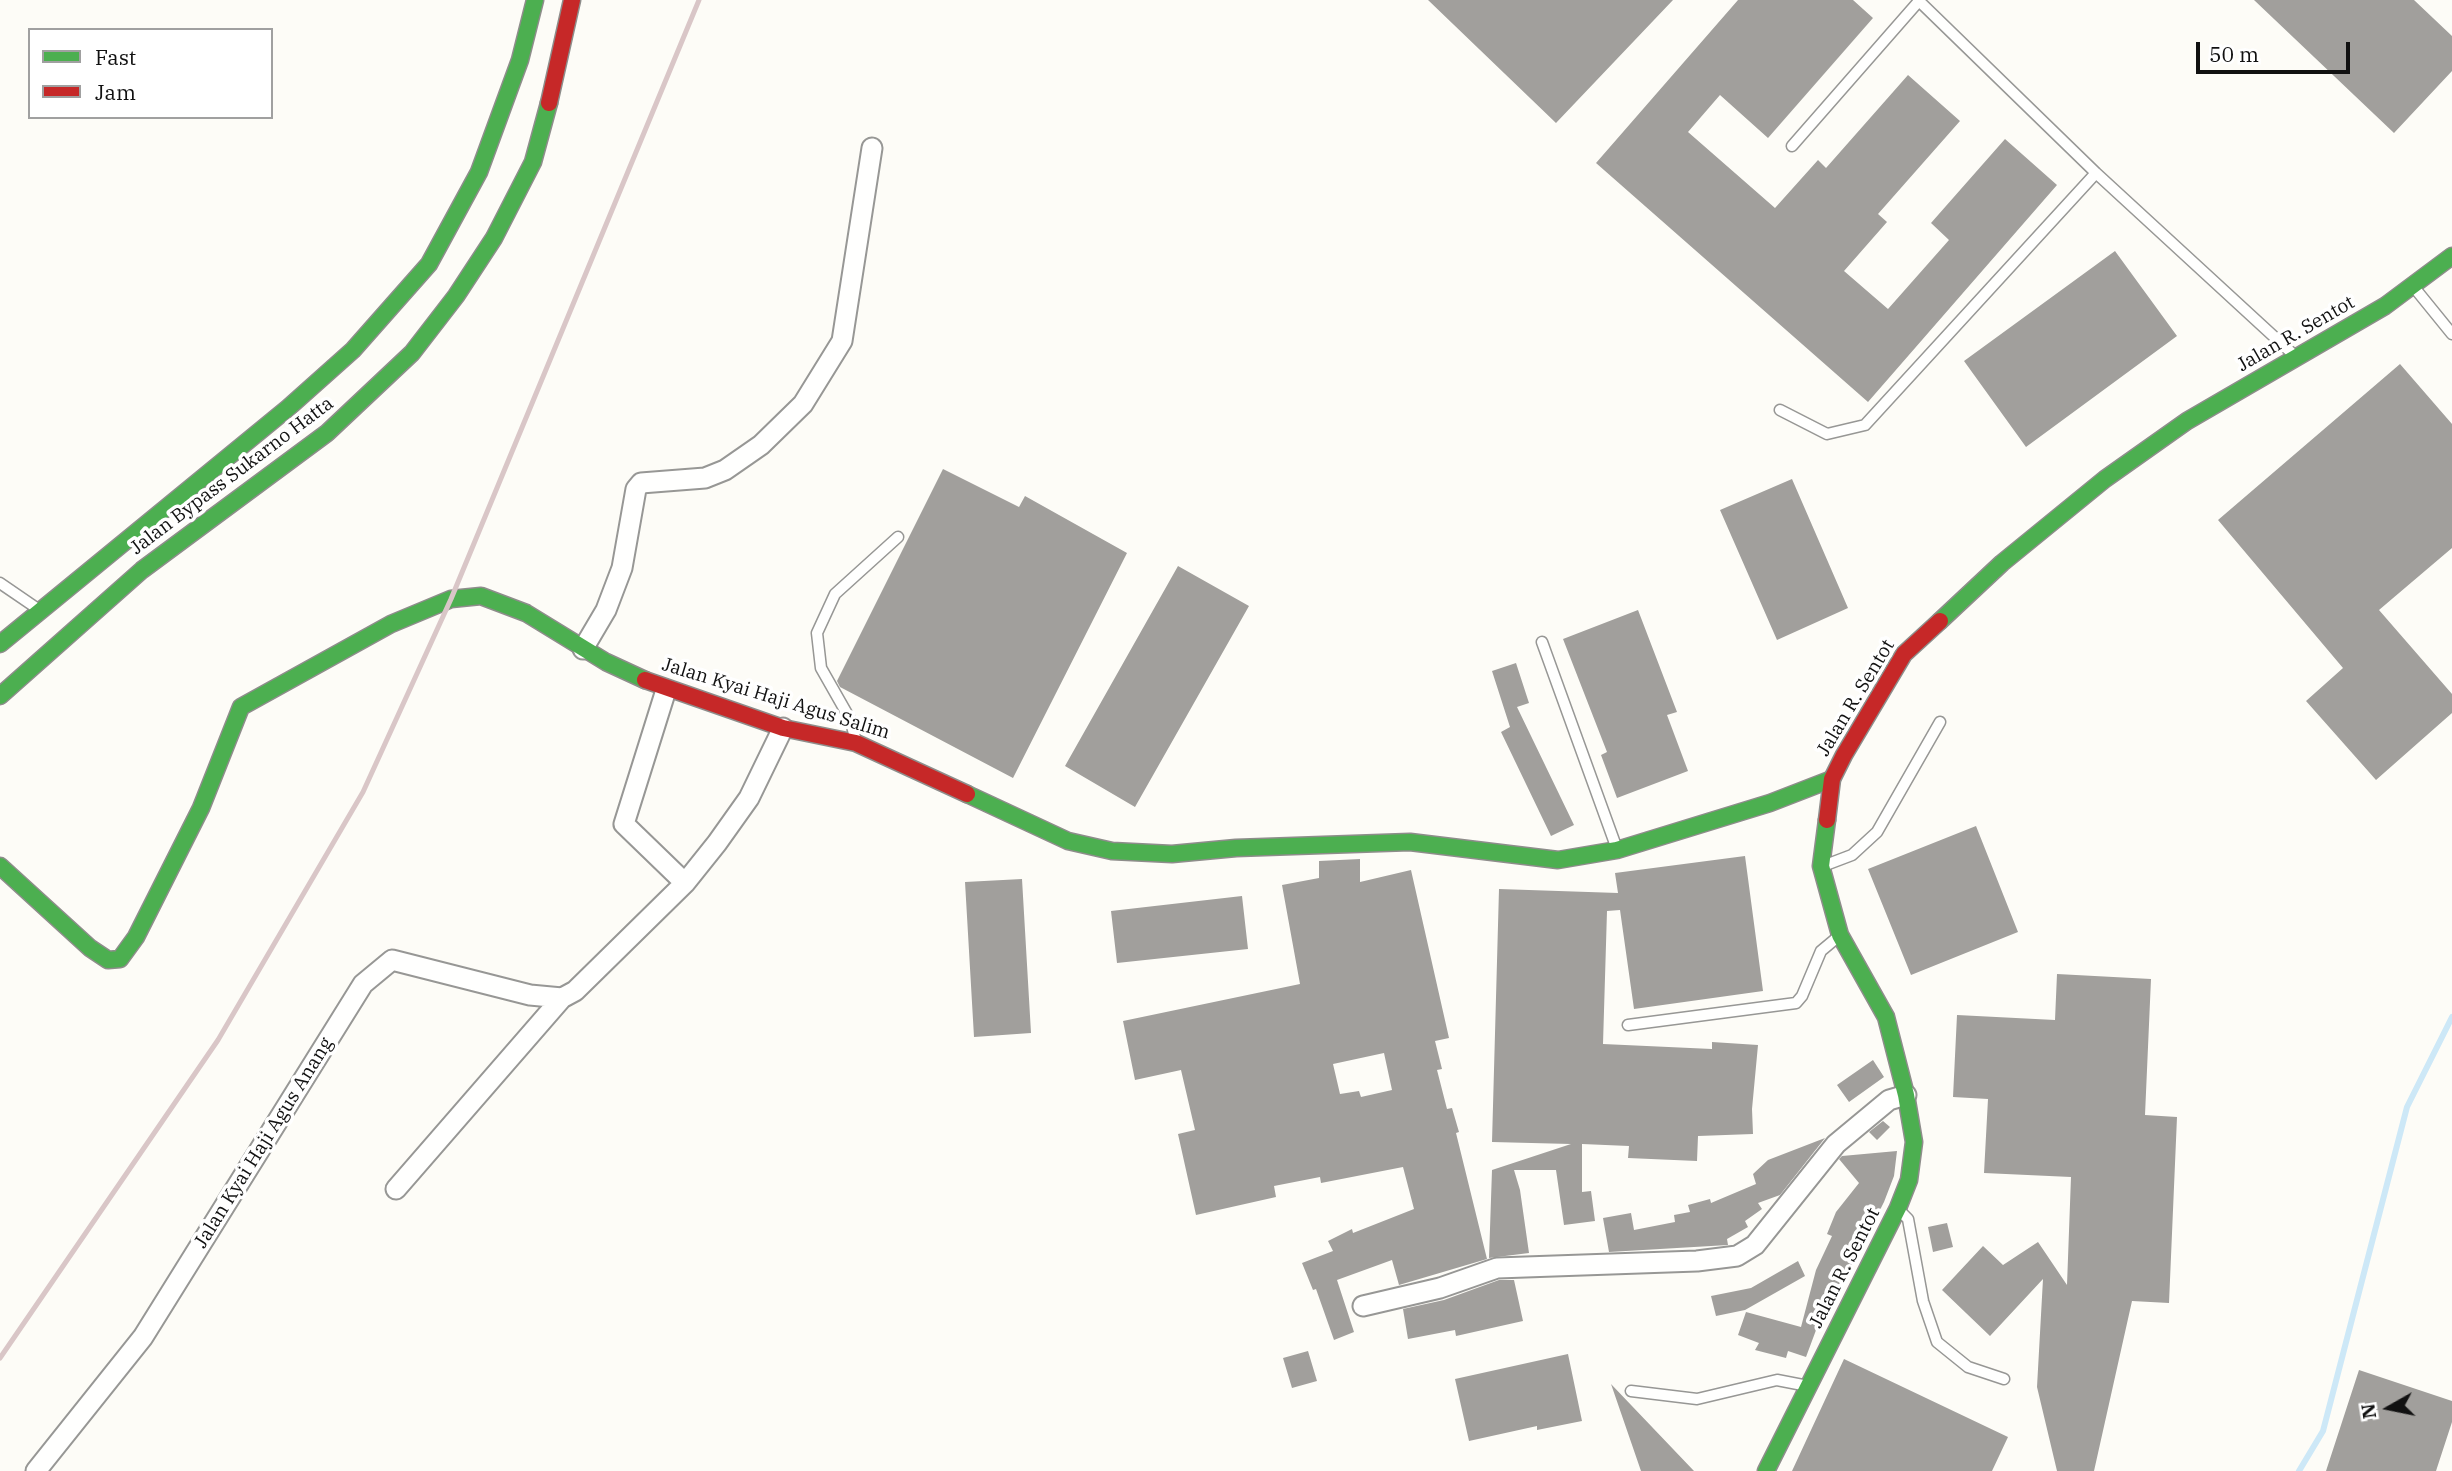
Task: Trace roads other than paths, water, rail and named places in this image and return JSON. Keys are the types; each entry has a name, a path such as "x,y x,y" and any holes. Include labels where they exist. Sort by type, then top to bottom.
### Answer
{"main road":[{"name":"Jalan Bypass Sukarno Hatta","path":"0,644 288,408 353,350 429,264 479,172 520,60 535,0"},
{"name":"Jalan Bypass Sukarno Hatta","path":"0,696 142,570 327,433 412,353 456,296 494,238 533,162 561,60 572,0"},
{"name":"Jalan R. Sentot","path":"1766,1471 1898,1209 1909,1180 1914,1142 1906,1095 1886,1017 1840,934 1821,866 1832,779 1904,654 2002,563 2105,479 2187,421 2385,306 2452,256"},
{"name":"Jalan Kyai Haji Agus Salim","path":"0,866 90,948 108,960 120,959 136,937 201,808 240,707 391,624 452,599 481,596 526,613 583,649 666,690 783,728 856,743 1068,841 1112,851 1172,854 1236,848 1410,842 1558,860 1617,850 1770,803 1832,779"}],"street":[{"path":"583,649 606,610 622,568 636,489 641,482 705,478 725,470 761,445 803,404 842,341 872,148"},
{"path":"666,690 624,824 685,883"},
{"path":"397,1189 562,998 575,991 685,883 749,798 783,728"},
{"name":"Jalan Kyai Haji Agus Anang","path":"36,1471 143,1337 363,984 392,960 530,995 562,998"},
{"path":"1363,1306 1440,1288 1497,1268 1697,1261 1737,1256 1755,1245 1836,1144 1889,1100 1906,1095"}],"lane":[{"path":"1792,145 1918,1 2096,173 2298,358"},
{"path":"1780,410 1827,433 1865,425 2096,173"},
{"path":"2413,286 2452,334"},
{"path":"856,743 850,719 821,668 817,633 835,594 898,537"},
{"path":"0,583 41,612"},
{"path":"1542,642 1617,850"},
{"path":"1821,866 1852,855 1877,832 1940,722"},
{"path":"1628,1025 1796,1003 1802,996 1821,951 1840,934"},
{"path":"1898,1209 1908,1219 1923,1301 1937,1342 1968,1367 2004,1378"},
{"path":"1630,1391 1697,1399 1777,1380 1809,1387"}],"waterway":[{"path":"2299,1471 2323,1431 2407,1107 2452,1017"}],"railway":[{"path":"0,1358 218,1040 363,792 451,599 699,0"}]}
